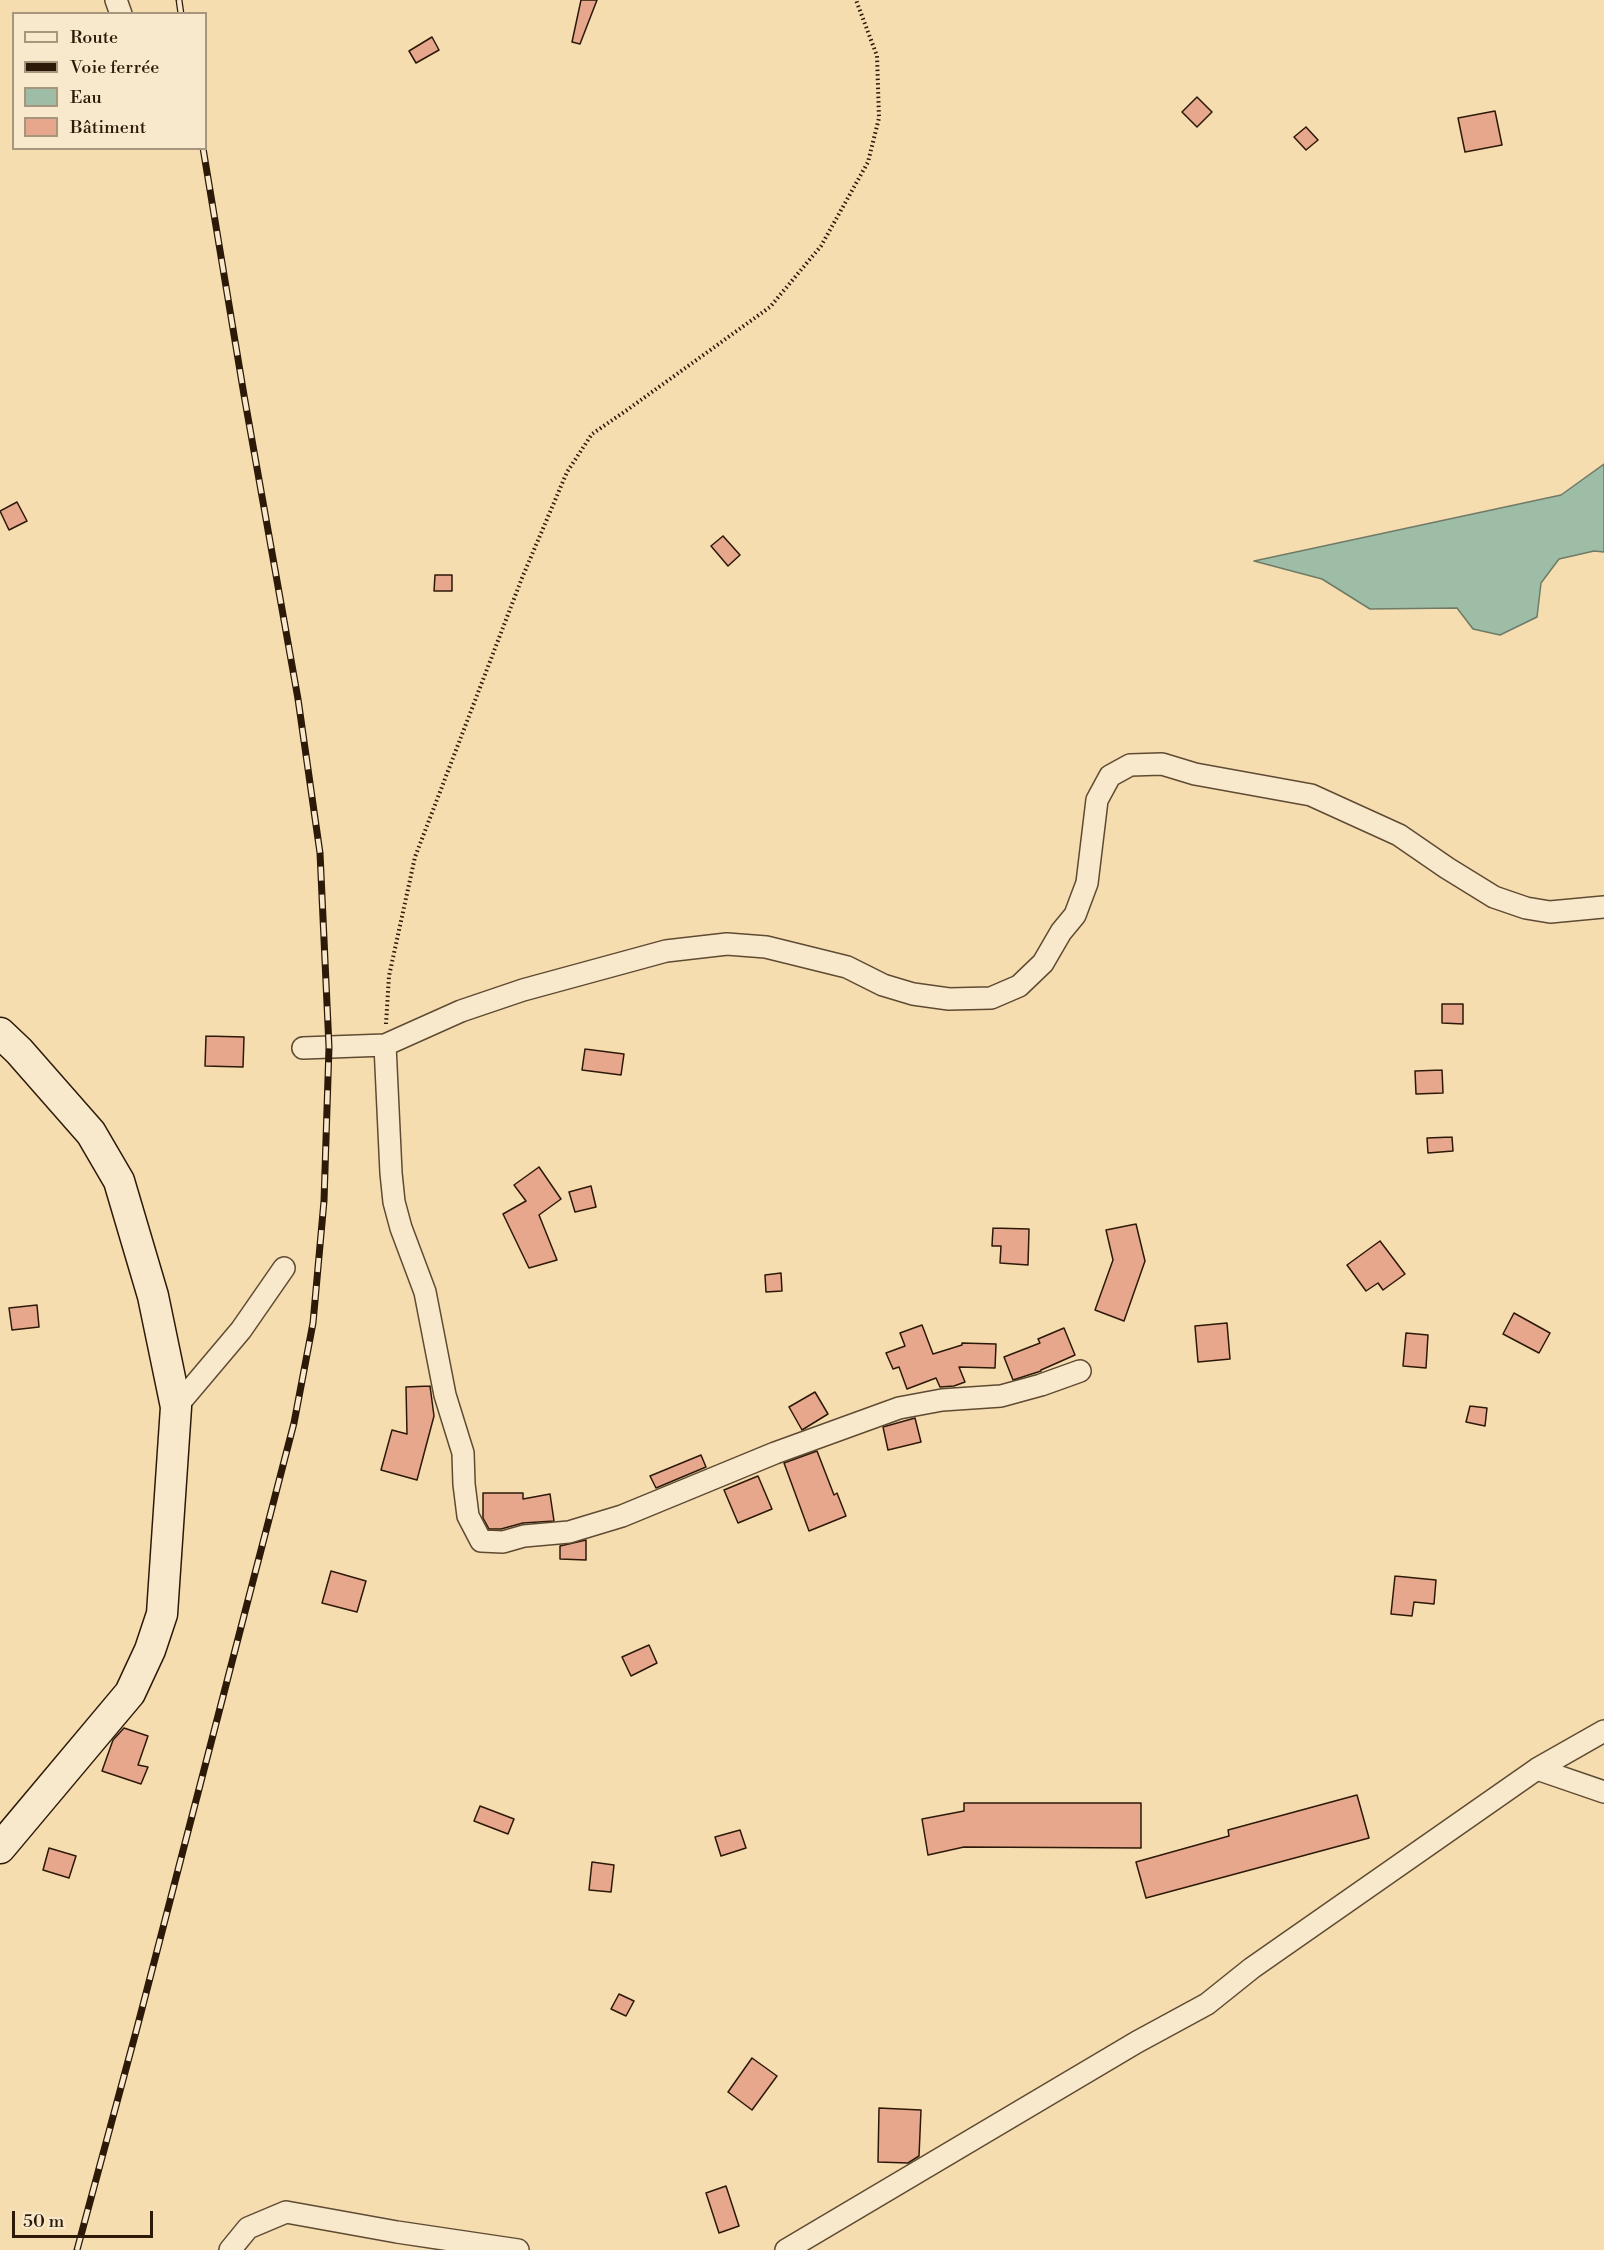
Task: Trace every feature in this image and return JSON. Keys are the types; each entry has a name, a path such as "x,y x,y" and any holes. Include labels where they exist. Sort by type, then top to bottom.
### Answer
{"street":[{"path":"303,1048 385,1045 461,1011 524,990 666,951 727,944 766,947 847,967 883,985 913,994 949,999 990,998 1019,986 1043,963 1060,932 1075,915 1087,883 1097,800 1110,776 1130,765 1162,764 1195,774 1311,795 1399,835 1494,897 1526,908 1550,912 1604,907"},
{"path":"0,1033 19,1051 91,1133 119,1181 153,1296 176,1407 162,1614 150,1650 130,1693 0,1848"},
{"path":"385,1045 394,1202 401,1228 425,1292 445,1395 463,1453 468,1516 481,1541 503,1542 524,1536 569,1532 622,1516 775,1453 899,1408 942,1400 1000,1396 1080,1371"},
{"path":"176,1407 241,1330 284,1268"},
{"path":"786,2250 1137,2042 1207,2004 1252,1968 1537,1769 1604,1731"},
{"path":"1537,1769 1604,1792"},
{"path":"230,2250 248,2228 286,2212 518,2250"}],"path":[{"path":"385,1045 389,976 415,857 522,578 567,472 592,434 770,307 821,246 868,162 879,118 877,56 856,0"}],"water":[{"path":"1604,464 1604,552 1594,551 1559,559 1541,583 1537,617 1500,635 1473,629 1457,608 1370,609 1322,579 1254,561 1561,495"}],"building":[{"path":"581,0 597,0 580,44 572,42"},
{"path":"432,37 439,50 416,63 409,51"},
{"path":"1197,97 1212,112 1197,127 1182,112"},
{"path":"1495,111 1502,145 1465,152 1458,118"},
{"path":"1306,127 1318,140 1306,150 1294,137"},
{"path":"17,502 27,521 9,530 0,511"},
{"path":"723,536 740,555 728,566 711,546"},
{"path":"435,575 452,575 452,591 434,591"},
{"path":"1442,1004 1463,1004 1463,1024 1442,1023"},
{"path":"206,1036 244,1037 243,1067 205,1066"},
{"path":"585,1049 624,1054 621,1075 582,1070"},
{"path":"1442,1070 1443,1093 1416,1094 1415,1071"},
{"path":"1452,1137 1453,1151 1428,1153 1427,1138"},
{"path":"539,1167 561,1199 539,1215 557,1260 529,1268 503,1214 526,1201 514,1185"},
{"path":"591,1186 596,1207 575,1212 569,1192"},
{"path":"1136,1224 1145,1261 1124,1321 1095,1310 1113,1260 1106,1230"},
{"path":"993,1228 1029,1229 1028,1265 1000,1263 1001,1246 992,1246"},
{"path":"1380,1241 1405,1274 1383,1290 1378,1283 1366,1291 1347,1265"},
{"path":"781,1273 782,1291 766,1292 765,1275"},
{"path":"37,1305 39,1327 12,1330 9,1308"},
{"path":"1514,1313 1550,1333 1539,1353 1503,1334"},
{"path":"1227,1323 1230,1359 1198,1362 1195,1326"},
{"path":"922,1325 933,1354 962,1345 962,1343 996,1344 995,1368 959,1367 965,1382 940,1387 936,1378 907,1389 899,1367 893,1369 886,1353 905,1346 900,1333"},
{"path":"1064,1328 1075,1355 1041,1371 1013,1380 1004,1357 1040,1343 1038,1339"},
{"path":"1406,1333 1428,1335 1426,1368 1403,1366"},
{"path":"430,1386 434,1416 417,1480 381,1470 392,1430 407,1434 406,1387"},
{"path":"815,1392 828,1414 802,1430 789,1407"},
{"path":"1470,1406 1487,1408 1485,1426 1466,1422"},
{"path":"915,1418 921,1442 888,1450 883,1427"},
{"path":"817,1451 834,1495 837,1493 846,1516 809,1531 784,1463"},
{"path":"701,1455 706,1467 656,1488 650,1476"},
{"path":"758,1476 772,1509 738,1523 724,1490"},
{"path":"483,1493 523,1493 523,1499 550,1494 554,1521 523,1523 501,1529 489,1529 483,1518"},
{"path":"586,1540 586,1560 560,1559 560,1546"},
{"path":"331,1571 366,1581 357,1612 322,1603"},
{"path":"1395,1576 1436,1580 1434,1604 1414,1602 1412,1616 1391,1614"},
{"path":"649,1645 657,1663 631,1676 622,1657"},
{"path":"124,1728 148,1736 138,1765 148,1767 141,1784 102,1771 113,1740"},
{"path":"1357,1795 1369,1838 1146,1898 1136,1862 1229,1836 1228,1830"},
{"path":"964,1803 1141,1803 1141,1848 964,1847 928,1855 922,1819 964,1811"},
{"path":"480,1806 514,1819 508,1834 474,1821"},
{"path":"740,1830 746,1848 721,1856 715,1837"},
{"path":"49,1848 76,1856 69,1878 43,1870"},
{"path":"592,1862 614,1865 611,1892 589,1890"},
{"path":"619,1994 634,2001 626,2016 611,2009"},
{"path":"752,2058 777,2076 752,2110 728,2092"},
{"path":"879,2108 921,2110 919,2156 908,2163 878,2162"},
{"path":"726,2186 739,2226 719,2233 706,2193"}],"railway":[{"path":"179,0 181,12"},
{"path":"77,2250 294,1423 313,1323 324,1201 329,1047 320,853 298,699 203,150"}]}
